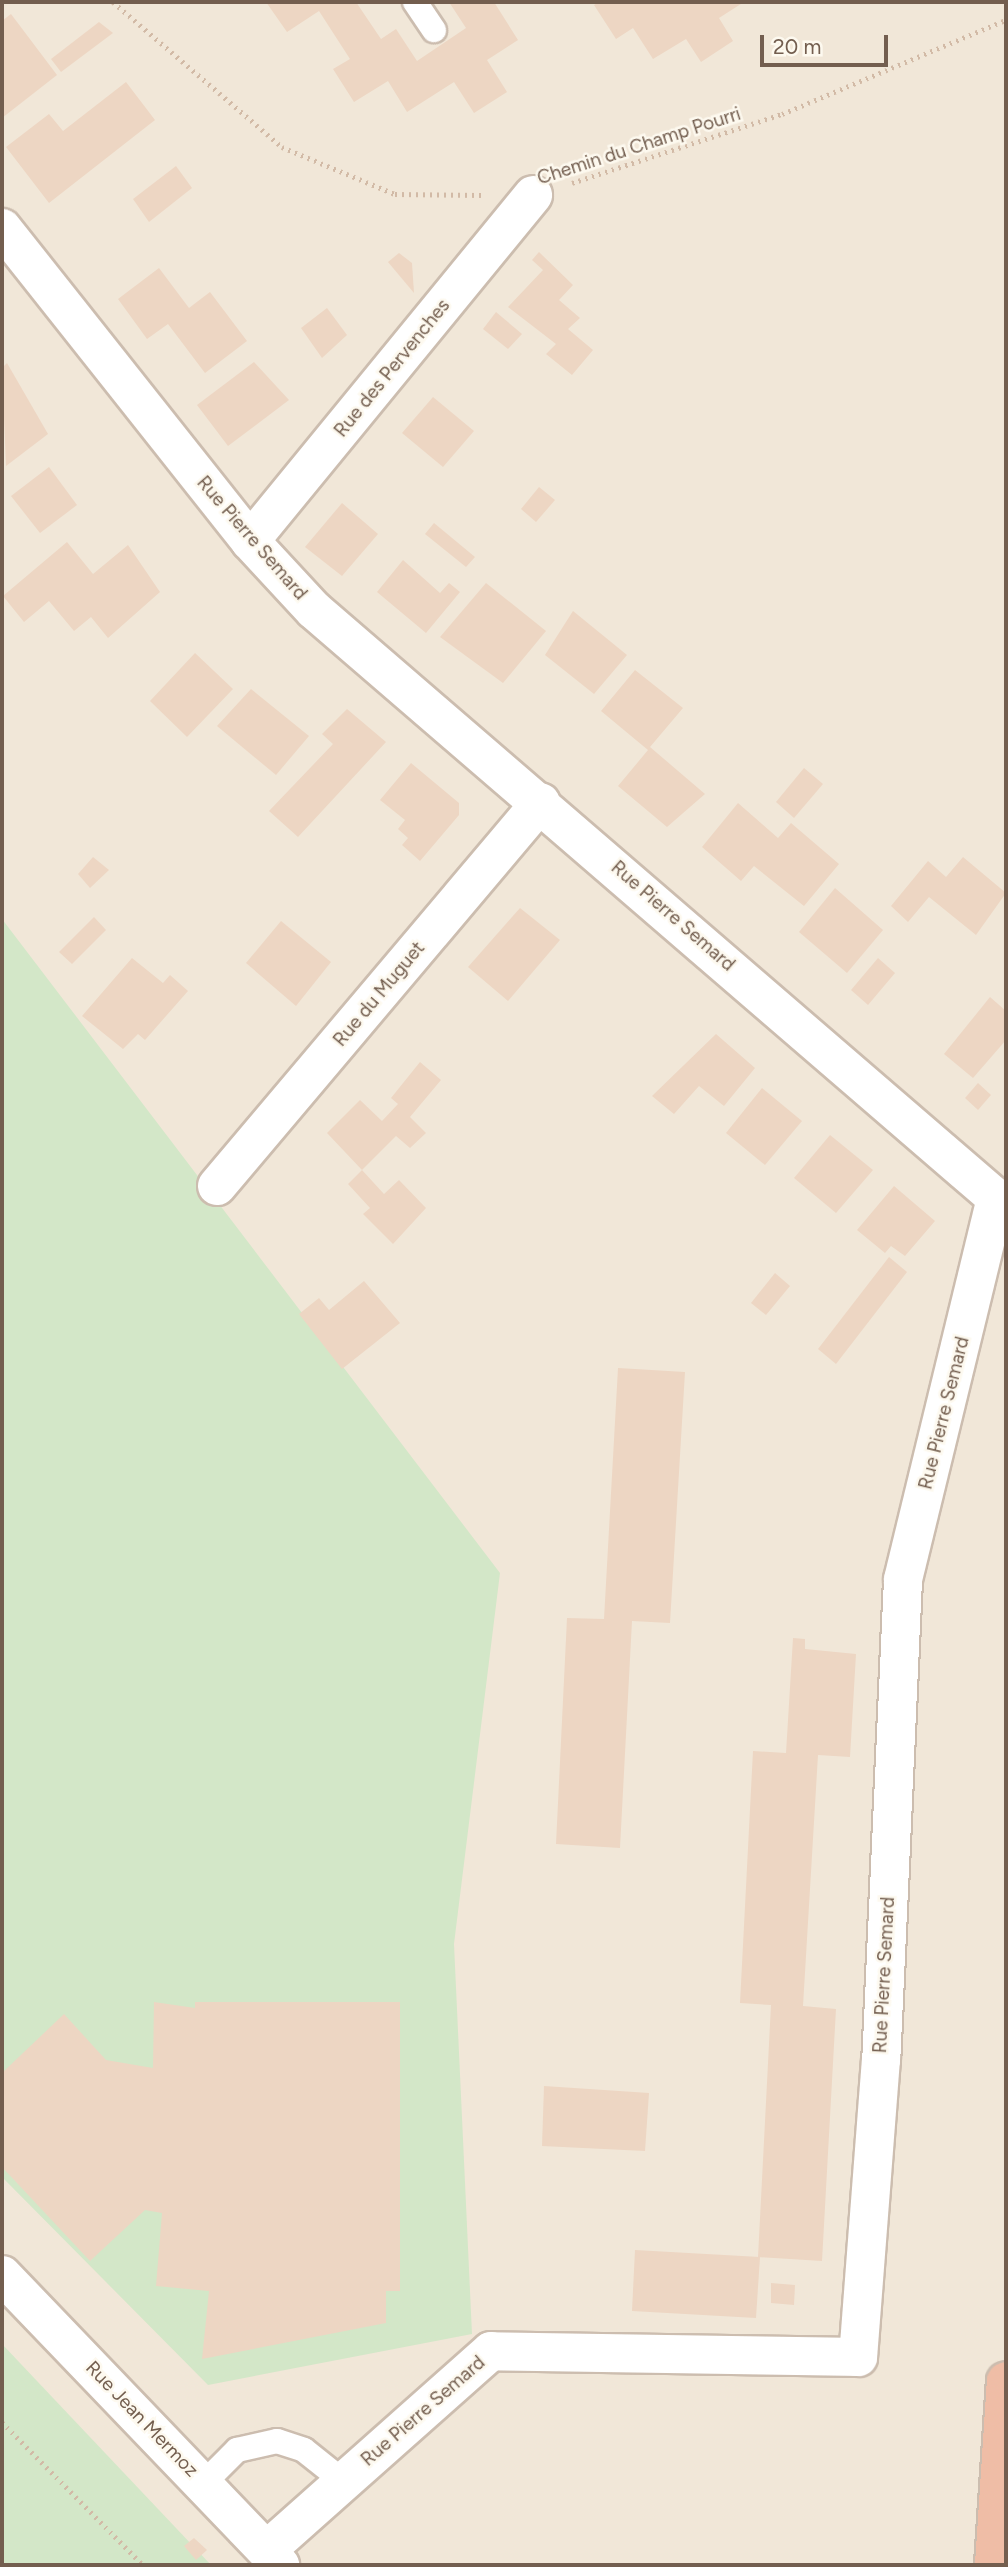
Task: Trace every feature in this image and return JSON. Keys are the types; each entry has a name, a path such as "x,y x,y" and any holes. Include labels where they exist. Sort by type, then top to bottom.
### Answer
{"highway":[{"path":"994,2565 1006,2381"}],"street":[{"name":"Rue des Pervenches","path":"250,541 533,195"},
{"name":"Rue Pierre Semard","path":"2,228 250,541 314,610 541,802 996,1198 903,1580 881,2059 858,2357 491,2351 343,2481 273,2557"},
{"name":"Rue du Muguet","path":"217,1186 541,802"},
{"name":"Rue Jean Mermoz","path":"2,2275 273,2557"}],"lane":[{"path":"415,2 434,30"},
{"path":"204,2483 237,2450 278,2441 304,2450 343,2481"}],"path":[{"name":"Chemin du Champ Pourri","path":"113,2 282,147 395,194 533,195 782,114 1006,20"},
{"path":"2,2422 143,2565"}],"shaded area":[{"path":"2,2 1006,2 1006,2565 2,2565"}],"green space":[{"path":"2,919 500,1573 454,1944 472,2334 208,2385 2,2177"},
{"path":"2,2344 211,2565 2,2565"}],"building":[{"path":"266,2 356,2 381,39 396,29 417,61 466,28 449,2 494,2 518,40 487,60 507,92 474,113 454,82 407,112 388,81 354,102 333,69 350,59 319,11 287,32"},
{"path":"599,2 744,2 719,18 733,41 701,62 686,39 653,59 633,28 616,39 594,5"},
{"path":"11,14 57,75 2,118 2,21"},
{"path":"99,22 113,33 61,72 51,59"},
{"path":"126,82 155,120 49,203 6,147 49,114 63,131"},
{"path":"176,166 192,188 149,222 133,199"},
{"path":"539,252 573,285 559,300 580,318 568,329 593,350 572,375 546,354 556,344 508,307 543,270 532,260"},
{"path":"399,253 412,263 414,293 388,262"},
{"path":"159,268 189,308 210,292 247,341 205,373 168,324 147,339 118,299"},
{"path":"327,308 347,335 322,358 301,328"},
{"path":"496,312 522,334 508,349 483,329"},
{"path":"254,362 289,400 228,446 197,405"},
{"path":"7,363 48,434 6,466 2,368"},
{"path":"433,397 474,431 443,467 402,433"},
{"path":"49,467 77,505 40,533 11,496"},
{"path":"539,487 555,500 536,522 521,509"},
{"path":"342,503 378,534 342,576 305,547"},
{"path":"434,523 475,557 466,567 425,534"},
{"path":"67,542 93,574 128,545 160,592 108,638 91,617 74,631 49,601 24,622 3,596"},
{"path":"403,560 440,593 449,583 460,592 426,633 377,592"},
{"path":"486,583 546,631 503,683 440,637"},
{"path":"573,611 627,655 594,694 545,655"},
{"path":"195,653 233,689 187,737 150,701"},
{"path":"635,670 683,708 650,747 705,794 667,827 618,786 648,750 601,711"},
{"path":"251,689 309,736 276,775 217,726"},
{"path":"347,709 386,742 298,837 269,811 333,744 322,734"},
{"path":"411,763 459,803 459,815 420,861 402,845 408,838 398,829 405,820 380,800"},
{"path":"804,768 823,784 794,818 776,802"},
{"path":"738,803 778,838 791,823 839,864 804,906 754,866 741,881 702,847"},
{"path":"93,857 109,870 90,888 78,874"},
{"path":"963,857 1006,893 976,935 929,897 908,922 891,906 928,861 946,877"},
{"path":"835,888 883,930 847,973 799,932"},
{"path":"520,908 560,940 508,1001 468,967"},
{"path":"94,917 106,930 72,964 59,952"},
{"path":"281,921 331,962 296,1006 246,963"},
{"path":"132,958 163,983 170,975 188,991 145,1040 138,1034 123,1049 82,1016"},
{"path":"878,958 895,973 868,1005 851,990"},
{"path":"990,997 1006,1011 1006,1040 973,1078 944,1054"},
{"path":"716,1034 755,1068 724,1106 699,1086 674,1114 652,1096"},
{"path":"420,1062 441,1080 410,1117 426,1133 410,1148 396,1136 362,1170 327,1133 360,1100 382,1121 398,1104 391,1098"},
{"path":"978,1083 991,1095 978,1110 965,1098"},
{"path":"762,1088 802,1121 765,1165 726,1133"},
{"path":"830,1135 873,1170 836,1213 794,1178"},
{"path":"362,1170 384,1194 399,1180 426,1208 393,1244 363,1214 370,1208 348,1184"},
{"path":"894,1186 935,1221 905,1256 891,1246 885,1253 857,1230"},
{"path":"889,1257 907,1272 836,1364 818,1349"},
{"path":"775,1273 790,1286 766,1315 751,1303"},
{"path":"364,1281 400,1323 342,1369 299,1314 319,1298 329,1310"},
{"path":"618,1368 685,1372 670,1623 632,1621 620,1848 556,1844 567,1618 604,1619"},
{"path":"793,1638 805,1639 805,1649 856,1654 850,1757 818,1755 803,2006 836,2009 822,2261 758,2257 771,2005 740,2003 753,1751 786,1753"},
{"path":"154,2002 195,2008 195,2002 400,2002 400,2291 386,2291 386,2323 202,2359 209,2291 156,2286 162,2213 145,2210 90,2261 2,2167 2,2073 64,2014 106,2060 153,2068"},
{"path":"544,2086 649,2093 645,2151 542,2146"},
{"path":"635,2250 760,2257 756,2318 632,2311"},
{"path":"771,2283 795,2285 794,2305 771,2303"},
{"path":"194,2538 207,2550 196,2560 184,2546"}]}
